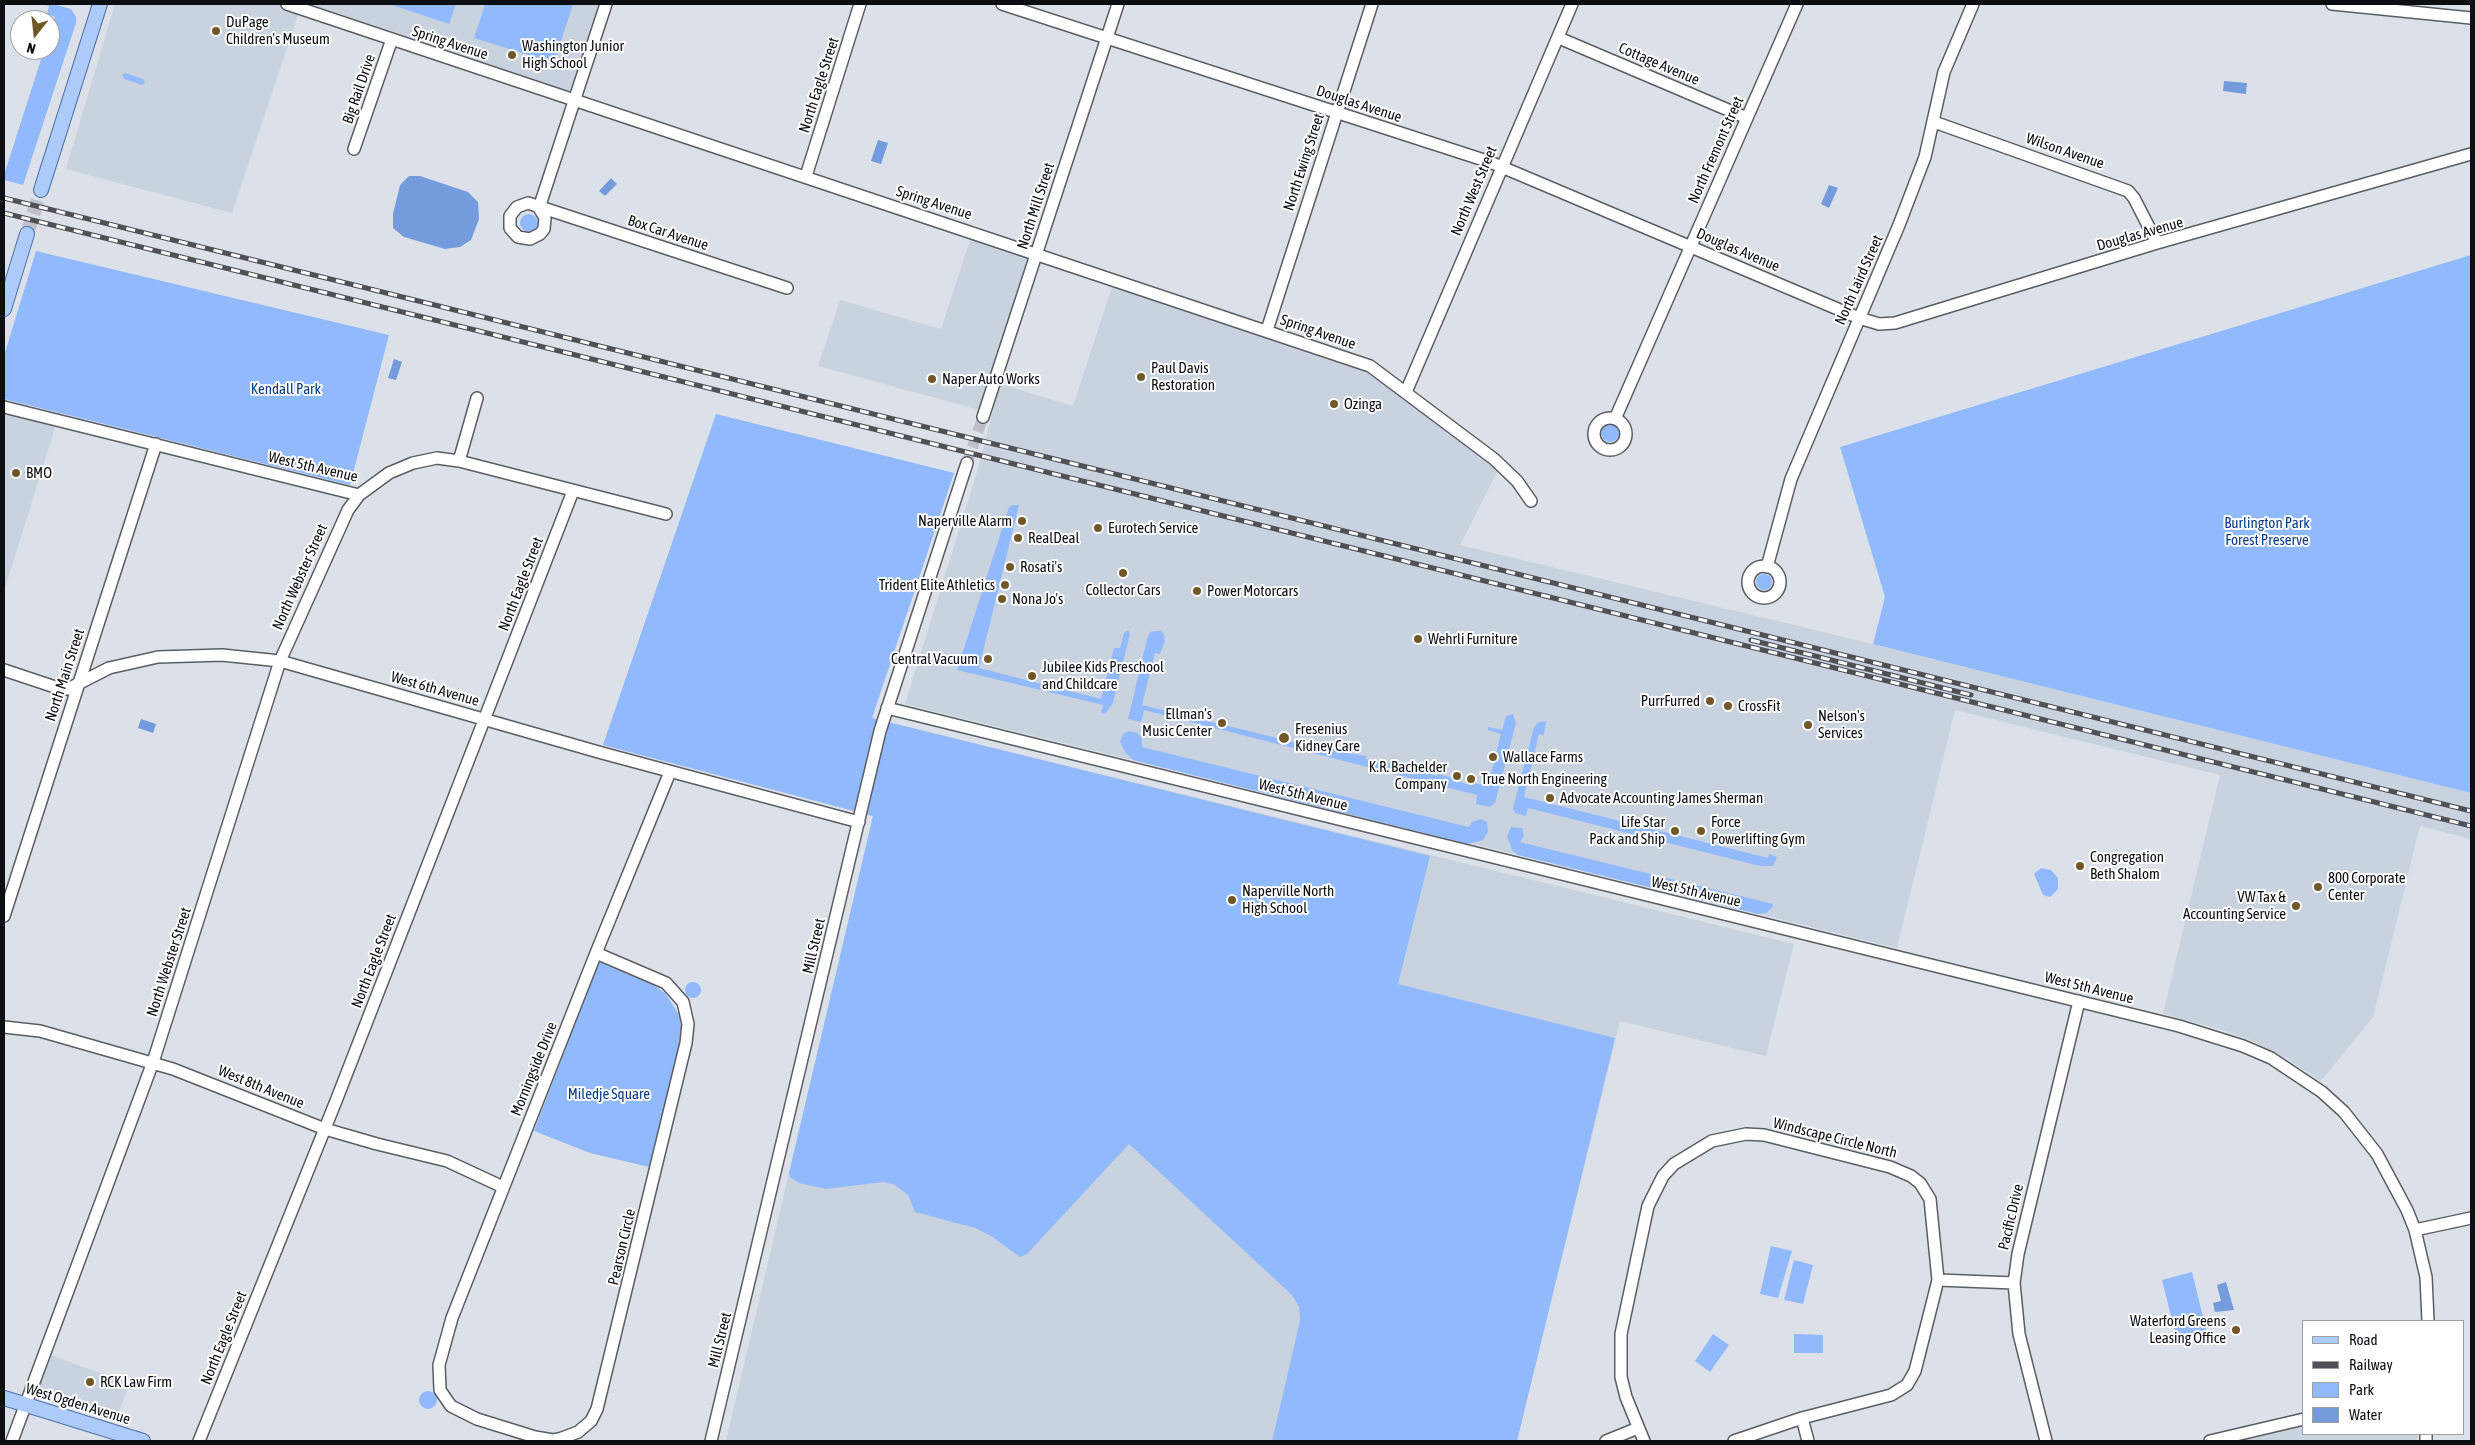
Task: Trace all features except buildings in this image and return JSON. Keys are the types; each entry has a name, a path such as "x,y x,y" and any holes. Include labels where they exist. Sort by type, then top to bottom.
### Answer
{"main road":[{"path":"41,190 99,4"},
{"path":"4,309 27,234"},
{"name":"West Ogden Avenue","path":"4,1398 143,1441"}],"street":[{"name":"Spring Avenue","path":"287,4 1037,253 1370,366 1494,459 1517,480 1531,501"},
{"path":"574,100 606,4"},
{"name":"North Eagle Street","path":"806,176 860,4"},
{"name":"Douglas Avenue","path":"1002,4 1501,167 1859,318 1879,324 1895,323 2157,243 2471,154"},
{"name":"North Mill Street","path":"983,417 1118,4"},
{"name":"North Ewing Street","path":"1267,330 1372,4"},
{"name":"North West Street","path":"1406,392 1572,4"},
{"name":"North Fremont Street","path":"1615,419 1797,4"},
{"name":"North Laird Street","path":"1767,566 1791,480 1926,157 1944,72 1973,4"},
{"path":"2332,4 2471,18"},
{"name":"Cottage Avenue","path":"1559,38 1747,118"},
{"name":"Big Rail Drive","path":"354,149 392,39"},
{"name":"Box Car Avenue","path":"574,100 539,208 787,288"},
{"name":"Wilson Avenue","path":"1934,122 2128,191 2134,198 2157,243"},
{"path":"459,461 477,398"},
{"name":"West 5th Avenue","path":"4,406 359,494 389,473 413,463 437,458 459,461 666,514"},
{"name":"North Main Street","path":"4,916 156,444"},
{"name":"Mill Street","path":"711,1441 887,708 967,463"},
{"name":"North Eagle Street","path":"199,1441 325,1129 573,491"},
{"name":"North Webster Street","path":"12,1441 153,1062 280,661 340,523 359,494"},
{"name":"West 6th Avenue","path":"4,670 58,688 68,689 109,668 165,656 222,654 280,661 670,772 859,822"},
{"name":"West 5th Avenue","path":"887,708 2079,1001 2211,1035 2242,1046 2295,1073 2344,1112 2363,1134 2390,1174 2415,1230 2426,1277 2428,1320"},
{"name":"Morningside Drive","path":"438,1381 442,1346 452,1318 596,953 670,772"},
{"name":"Pearson Circle","path":"438,1381 445,1399 451,1406 465,1414 553,1440 570,1435 591,1421 597,1409 683,1052 688,1019 683,1002 666,982 596,953"},
{"name":"Pacific Drive","path":"2046,1441 2019,1334 2014,1283 2018,1254 2079,1001"},
{"name":"West 8th Avenue","path":"4,1027 40,1031 153,1062 219,1085 325,1129 376,1144 447,1161 503,1187"},
{"name":"Windscape Circle North","path":"1644,1441 1626,1397 1621,1378 1621,1334 1648,1206 1663,1176 1674,1164 1702,1145 1727,1137 1764,1135 1890,1167 1911,1176 1923,1187 1930,1199 1938,1280 1915,1371 1907,1386 1891,1395 1802,1418 1734,1441"},
{"path":"2415,1230 2471,1218"},
{"path":"1938,1280 2014,1283"},
{"path":"1802,1418 1808,1441"},
{"path":"2210,1441 2302,1419"},
{"path":"1606,1441 1638,1428"}],"shaded area":[{"path":"115,4 605,4 573,100 300,9 232,213 66,169"},
{"path":"973,231 1034,250 980,410 818,366 840,300 941,329"},
{"path":"1112,287 1374,375 1499,468 1460,545 1873,644 2471,793 2471,839 2420,826 2373,1017 2321,1081 2288,1059 2250,1040 2213,1027 2163,1014 2220,775 1955,710 1897,948 905,704 978,469 1000,384 1073,406"},
{"path":"4,411 57,422 4,591"},
{"name":"Naperville North High School","path":"716,414 954,473 872,718 1794,944 1766,1056 1620,1021 1517,1441 726,1441 873,816 603,745"},
{"path":"45,1353 130,1384 116,1418 30,1393"},
{"path":"2302,1417 2302,1435 2417,1435 2417,1441 2207,1441"}],"green space":[{"path":"43,4 53,4 71,9 76,17 76,23 23,185 4,180 4,175 41,60 60,60 60,10 48,10 49,6"},
{"path":"389,4 456,4 449,24"},
{"path":"485,4 573,4 554,63 474,38"},
{"path":"125,73 143,79 145,83 142,85 124,79 122,75"},
{"path":"529,214 535,217 538,223 535,229 529,232 523,229 520,223 523,217"},
{"name":"Kendall Park","path":"36,251 389,335 350,485 4,399 4,356"},
{"name":"Burlington Park Forest Preserve","path":"2471,255 2471,793 1873,644 1885,597 1840,447"},
{"name":"Naperville North High School","path":"716,414 954,473 872,718 1430,856 1398,984 1615,1038 1517,1441 1272,1441 1300,1321 1299,1307 1292,1295 1129,1144 1027,1254 1020,1257 991,1236 975,1228 915,1212 908,1195 895,1185 884,1182 826,1189 799,1183 790,1177 789,1173 873,816 603,745"},
{"path":"1610,424 1616,427 1619,433 1616,439 1610,442 1604,439 1601,433 1604,427"},
{"path":"1019,505 979,668 1101,699 1114,648 1120,648 1124,633 1128,630 1130,634 1113,703 1105,714 1101,713 1103,705 957,670 1009,507"},
{"path":"1764,574 1772,582 1764,590 1756,582"},
{"path":"1161,631 1165,641 1160,654 1155,653 1142,705 1314,747 1315,744 1335,749 1335,751 1366,756 1366,759 1396,764 1396,766 1407,769 1408,767 1437,776 1438,774 1467,784 1468,782 1488,786 1501,734 1488,730 1488,727 1502,730 1506,716 1513,714 1516,723 1495,803 1490,807 1476,804 1477,795 1144,710 1141,722 1128,719 1147,639 1150,632"},
{"path":"1546,721 1544,735 1539,734 1524,797 1768,858 1769,854 1777,857 1773,866 1760,866 1528,808 1526,816 1515,813 1513,808 1534,727 1539,722"},
{"path":"1129,731 1137,733 1142,737 1142,747 1469,827 1472,822 1481,819 1487,822 1488,832 1483,840 1468,844 1133,760 1125,752 1120,742 1123,734"},
{"path":"1511,827 1522,828 1524,836 1520,842 1773,904 1773,907 1766,913 1758,914 1518,855 1512,850 1507,836"},
{"path":"2041,868 2051,870 2058,878 2058,889 2050,897 2043,895 2034,874"},
{"name":"Miledje Square","path":"599,962 654,985 665,993 680,1016 679,1044 649,1167 590,1153 534,1131"},
{"path":"690,982 696,982 701,987 699,996 690,998 685,993 685,987"},
{"path":"1771,1246 1792,1251 1778,1298 1760,1294"},
{"path":"1794,1260 1813,1265 1803,1304 1784,1300"},
{"path":"2192,1272 2207,1333 2177,1340 2162,1280"},
{"path":"1713,1334 1729,1345 1710,1372 1695,1361"},
{"path":"1794,1334 1823,1335 1823,1353 1794,1353"},
{"path":"428,1391 434,1394 437,1400 434,1406 428,1409 422,1406 419,1400 422,1394"}],"water":[{"path":"2224,81 2247,83 2246,94 2223,91"},
{"path":"878,140 888,143 881,164 871,161"},
{"path":"409,176 420,176 468,192 478,202 479,219 471,240 460,247 445,249 404,237 393,228 393,214 400,185"},
{"path":"611,178 617,184 605,196 599,191"},
{"path":"1829,185 1838,188 1829,208 1821,204"},
{"path":"394,359 402,362 396,380 388,378"},
{"path":"141,719 156,724 153,733 138,728"},
{"path":"2226,1282 2234,1310 2215,1312 2213,1303 2221,1301 2217,1285"}],"tunnel":[{"path":"27,234 41,190"},
{"path":"967,463 983,417"}],"railway":[{"path":"4,198 2471,811"},
{"path":"4,213 2471,826"},
{"path":"1751,640 1971,695"}],"place":[{"name":"DuPage Children's Museum","path":"216,31"},
{"name":"Washington Junior High School","path":"512,55"},
{"name":"Paul Davis Restoration","path":"1141,377"},
{"name":"Naper Auto Works","path":"932,379"},
{"name":"Ozinga","path":"1334,404"},
{"name":"BMO","path":"16,473"},
{"name":"Naperville Alarm","path":"1022,521"},
{"name":"Eurotech Service","path":"1098,528"},
{"name":"RealDeal","path":"1018,538"},
{"name":"Rosati's","path":"1010,567"},
{"name":"Collector Cars","path":"1123,573"},
{"name":"Trident Elite Athletics","path":"1005,585"},
{"name":"Power Motorcars","path":"1197,591"},
{"name":"Nona Jo's","path":"1002,599"},
{"name":"Wehrli Furniture","path":"1418,639"},
{"name":"Central Vacuum","path":"988,659"},
{"name":"Jubilee Kids Preschool and Childcare","path":"1032,676"},
{"name":"PurrFurred","path":"1710,701"},
{"name":"CrossFit","path":"1728,706"},
{"name":"Ellman's Music Center","path":"1222,723"},
{"name":"Nelson's Services","path":"1808,725"},
{"name":"Fresenius Kidney Care","path":"1284,738"},
{"name":"Wallace Farms","path":"1493,757"},
{"name":"K.R. Bachelder Company","path":"1457,776"},
{"name":"True North Engineering","path":"1471,779"},
{"name":"Advocate Accounting James Sherman","path":"1550,798"},
{"name":"Life Star Pack and Ship","path":"1675,831"},
{"name":"Force Powerlifting Gym","path":"1701,831"},
{"name":"Congregation Beth Shalom","path":"2080,866"},
{"name":"800 Corporate Center","path":"2318,887"},
{"name":"Naperville North High School","path":"1232,900"},
{"name":"VW Tax & Accounting Service","path":"2296,906"},
{"name":"Waterford Greens Leasing Office","path":"2236,1330"},
{"name":"RCK Law Firm","path":"90,1382"}]}
